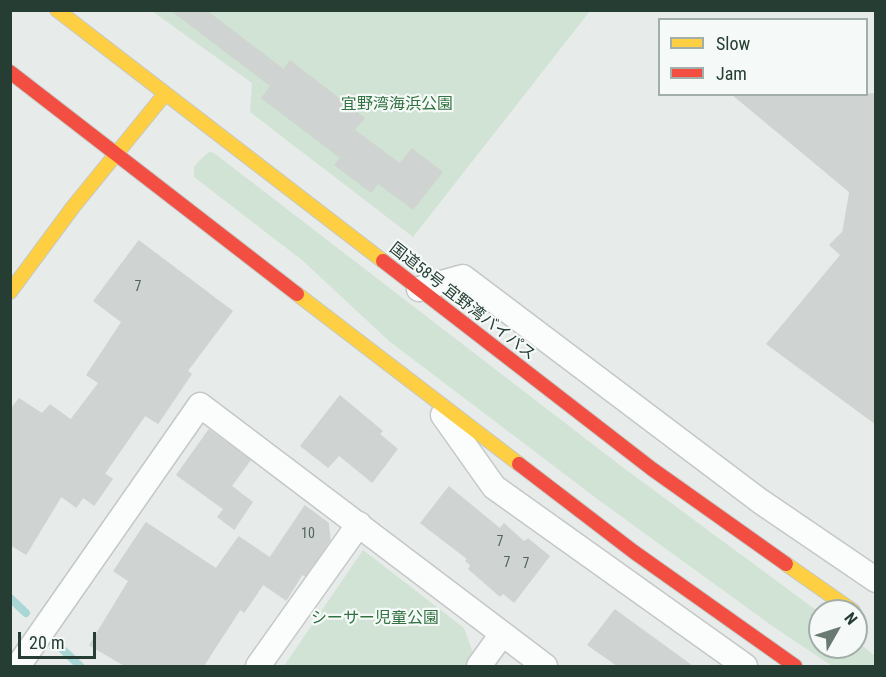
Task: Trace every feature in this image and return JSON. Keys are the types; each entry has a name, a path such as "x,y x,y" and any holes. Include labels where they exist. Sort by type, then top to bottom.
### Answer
{"main road":[{"name":"国道58号 宜野湾バイパス","path":"57,10 652,469 835,599"},
{"path":"10,72 634,552 795,666"},
{"path":"10,292 73,207 165,94"}],"street":[{"path":"419,289 463,277 760,501 876,580"},
{"path":"431,397 494,487 745,666"},
{"path":"20,660 200,405 545,666"},
{"path":"258,666 359,524"},
{"path":"479,666 502,634"}],"green space":[{"name":"宜野湾海浜公園","path":"152,11 590,11 413,237 250,112 252,83"},
{"path":"209,152 214,153 621,466 808,604 808,650 600,501 389,341 302,260 194,177 194,167"},
{"name":"シーサー児童公園","path":"363,550 464,628 474,656 466,666 284,666"},
{"path":"868,650 875,656 875,666 832,666 822,659 868,659"}],"building":[{"path":"171,10 205,10 284,70 290,61 364,118 354,130 400,164 412,149 442,172 413,209 378,183 371,192 335,165 341,158 262,98 271,86"},
{"path":"868,94 876,94 876,424 767,344 841,255 830,245 843,232 850,192 734,96 868,96"},
{"path":"139,241 232,311 187,371 191,374 158,423 145,415 104,474 112,479 94,505 83,497 76,507 61,496 26,554 10,544 10,411 19,399 42,414 50,405 71,420 99,383 87,375 122,322 94,301"},
{"path":"340,396 382,431 379,434 397,449 372,482 339,455 328,467 301,446"},
{"path":"209,430 250,460 231,486 252,502 234,529 218,517 224,509 177,475"},
{"path":"449,487 500,529 504,524 524,542 528,539 549,556 514,602 503,593 500,596 469,569 471,565 466,561 468,559 421,523"},
{"path":"305,506 328,523 330,540 305,576 302,574 286,600 263,584 244,612 240,609 203,666 126,666 90,645 129,581 114,571 146,523 216,569 239,537 270,558"},
{"path":"615,610 692,666 618,666 588,645"}],"waterway":[{"path":"10,598 26,613"},
{"path":"60,647 80,666"}],"traffic: slow":[{"path":"57,10 383,261"},
{"path":"10,292 73,207 165,94"},
{"path":"297,294 519,464"},
{"path":"786,564 836,599"}],"traffic: jam":[{"path":"10,72 297,294"},
{"path":"383,261 652,469 786,564"},
{"path":"519,464 634,552 795,666"}]}
